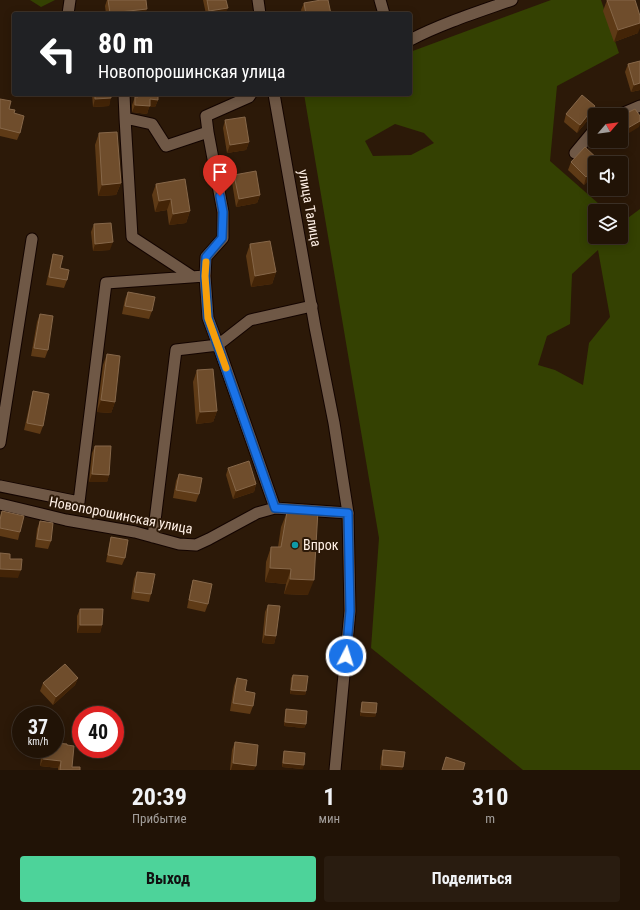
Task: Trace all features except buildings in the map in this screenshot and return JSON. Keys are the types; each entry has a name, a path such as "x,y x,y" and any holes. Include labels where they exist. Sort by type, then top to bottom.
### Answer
{"street":[{"path":"68,12 70,0"},
{"path":"258,0 260,12"},
{"path":"380,0 383,12"},
{"path":"412,39 425,32 512,0"},
{"path":"124,96 132,237 193,277"},
{"path":"250,96 206,116 223,219 222,238 206,257 205,276 208,318 275,508"},
{"name":"улица Талица","path":"274,96 315,327 334,423 348,513 350,611 335,770"},
{"path":"628,111 640,106"},
{"path":"125,118 152,124 166,146 208,132"},
{"path":"575,153 588,137"},
{"path":"0,443 32,239"},
{"path":"0,486 79,502 106,284 205,276"},
{"path":"153,537 176,350 218,345 250,320 312,306"},
{"name":"Новопорошинская улица","path":"0,504 66,520 135,532 179,544 196,545 257,513 275,508 348,513"}],"green space":[{"path":"30,0 55,0 41,7"},
{"path":"551,0 601,0 619,53 557,86 550,161 588,194 588,196 599,204 588,204 588,244 628,244 628,218 640,209 640,770 523,770 371,648 379,538 304,96 412,96 412,51","holes":["395,124 424,133 434,143 411,155 373,156 365,141","598,250 610,317 589,343 583,385 555,370 538,365 547,336 570,324 572,274"]}],"slow traffic":[{"path":"206,262 205,276 208,318 226,368"}],"place":[{"name":"Впрок","path":"295,545"}],"route":[{"path":"220,196 223,212 222,238 206,257 205,276 208,318 275,508 348,513 350,611 346,656"}]}
